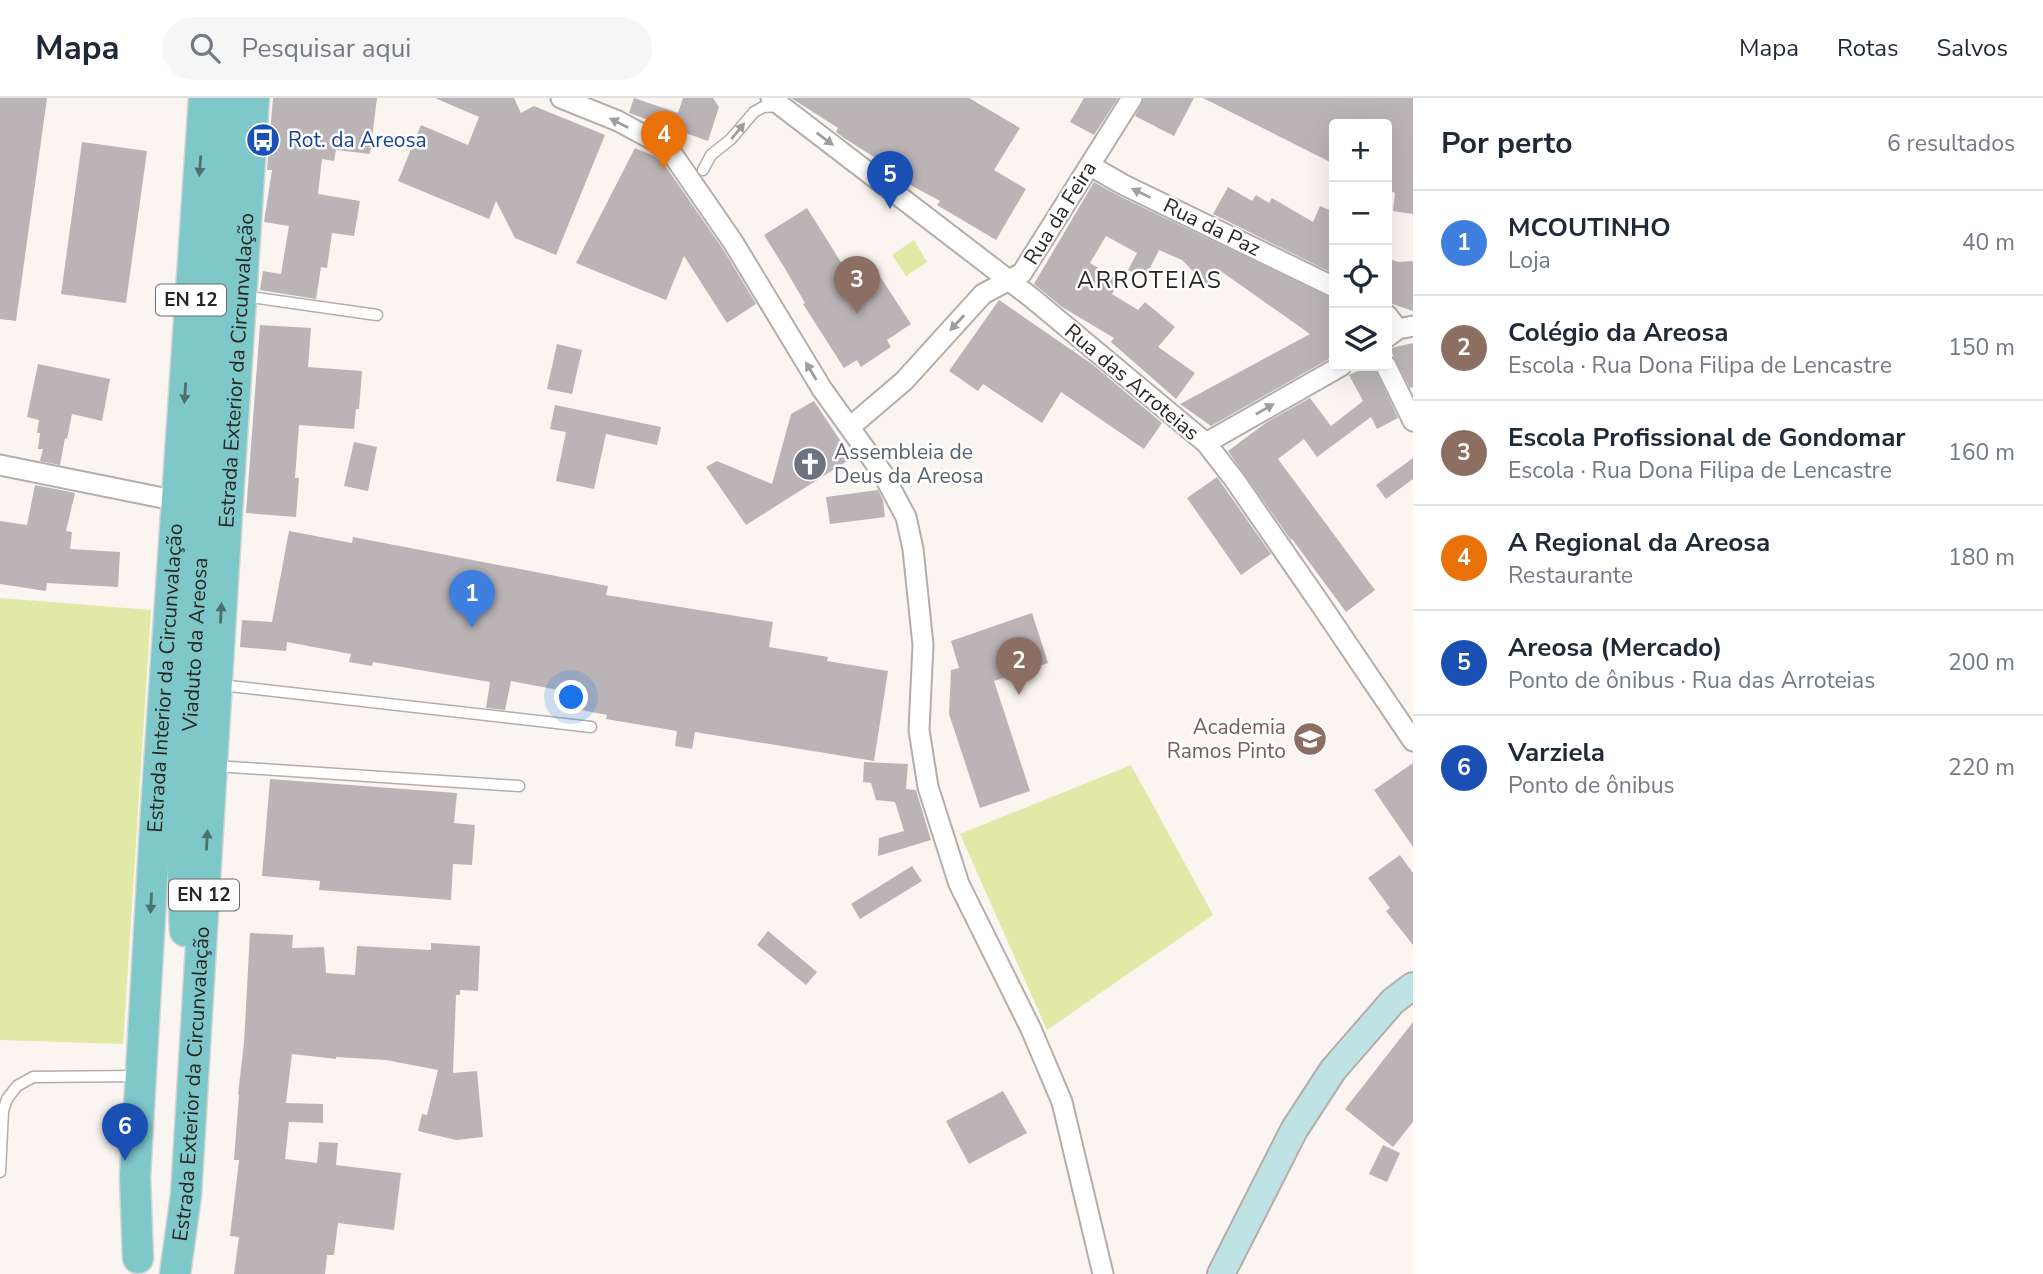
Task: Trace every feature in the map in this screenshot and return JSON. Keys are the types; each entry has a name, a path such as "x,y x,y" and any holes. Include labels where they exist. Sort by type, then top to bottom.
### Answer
{"main road":[{"name":"Estrada Interior da Circunvalação","path":"137,1266 135,1177 204,98"},
{"name":"Viaduto da Areosa","path":"182,854 229,98"},
{"name":"Estrada Exterior da Circunvalação","path":"175,1274 186,1195 254,98"},
{"name":"Estrada Interior da Circunvalação","path":"137,1266 165,956 182,854"},
{"name":"Estrada Exterior da Circunvalação","path":"175,1274 174,1196 186,960 182,854"}],"street":[{"path":"561,98 618,121 655,141 673,155 733,242 822,389 883,474 906,517 913,549 923,645 919,730 928,787 959,884 1031,1029 1062,1102 1103,1274"},
{"name":"Rua da Feira","path":"850,427 904,381 983,294 1022,273 1132,98"},
{"name":"Rua das Arroteias","path":"776,102 1009,281 1206,443 1234,479 1413,741"},
{"name":"Rua da Paz","path":"1091,166 1122,184 1329,285"},
{"path":"1206,443 1332,371"},
{"path":"1388,371 1413,421"},
{"path":"0,465 178,501"},
{"path":"1221,1274 1294,1130 1333,1070 1393,1001 1413,986"}],"lane":[{"path":"703,170 711,156 731,139 754,112 776,102"},
{"path":"242,296 377,314"},
{"path":"217,684 591,727"},
{"path":"212,766 519,786"},
{"path":"0,1172 3,1111 7,1099 17,1086 33,1077 141,1076"}],"green space":[{"path":"914,240 927,262 906,276 892,255"},
{"path":"0,598 151,610 123,1044 0,1040"},
{"path":"1131,765 1213,915 1047,1030 960,834"}],"building":[{"path":"0,98 47,98 16,321 0,319"},
{"path":"273,98 377,98 370,154 336,150 334,161 322,159 318,194 360,201 354,236 332,233 327,268 321,267 316,299 260,290 263,271 281,274 289,226 264,222 272,170 267,170"},
{"path":"435,98 514,98 521,113 534,106 605,135 556,255 515,238 496,201 489,219 398,181 421,125 468,145 479,117"},
{"path":"634,98 678,113 683,98 713,98 719,107 708,141 629,113"},
{"path":"791,98 969,98 1020,128 994,170 1026,189 996,240 937,205 940,201 905,182 907,178 844,138 836,132 838,128"},
{"path":"1084,98 1118,98 1094,135 1070,122"},
{"path":"1144,98 1194,98 1174,136 1135,116"},
{"path":"1203,98 1413,98 1413,214 1393,211 1395,193 1392,192 1392,119 1329,119 1329,161"},
{"path":"82,142 147,151 126,303 61,294"},
{"path":"635,148 654,156 664,164 723,249 756,304 727,323 684,256 666,300 576,263"},
{"path":"1094,182 1329,297 1329,359 1211,426 1180,404 1310,334 1222,272 1207,286 1182,260 1159,250 1145,278 1128,270 1137,253 1106,236 1090,263 1119,281 1112,294 1138,310 1145,302 1175,327 1158,347 1195,373 1176,399 1111,342 1114,338 1062,307 1034,284"},
{"path":"1228,187 1252,201 1256,195 1269,203 1272,198 1313,222 1320,206 1329,210 1329,272 1213,214"},
{"path":"807,208 849,275 870,261 911,324 887,340 891,347 861,367 857,360 844,368 803,304 805,303 764,235"},
{"path":"1392,260 1413,261 1413,311 1392,304"},
{"path":"999,300 1092,364 1162,423 1144,449 1061,392 1042,423 983,384 978,391 949,371"},
{"path":"260,325 311,328 308,367 362,371 359,409 356,409 354,429 299,425 295,478 299,478 296,517 246,513"},
{"path":"1413,343 1413,387 1410,388 1393,356 1392,348"},
{"path":"557,344 582,350 572,394 547,389"},
{"path":"38,364 110,379 102,421 72,414 60,465 40,461 43,449 38,449 39,420 27,417"},
{"path":"1357,371 1376,371 1398,418 1377,429 1371,417 1317,457 1304,439 1278,459 1375,590 1346,612 1228,451 1267,422 1310,398 1331,426 1363,401 1349,375"},
{"name":"Assembleia de Deus da Areosa","path":"814,401 852,458 746,525 706,467 717,461 772,484 791,414"},
{"path":"555,405 661,427 657,445 606,434 594,489 556,481 566,432 550,429"},
{"path":"354,442 377,447 368,491 344,486"},
{"path":"1413,458 1413,479 1386,499 1376,485"},
{"path":"1217,477 1271,554 1241,575 1187,498"},
{"path":"35,485 75,493 66,531 72,532 70,549 120,552 118,587 47,583 46,591 0,584 0,521 27,525"},
{"path":"878,490 883,500 885,517 830,524 826,497"},
{"path":"289,531 352,543 353,537 608,586 606,595 773,622 769,647 828,657 827,661 888,671 874,761 695,732 692,749 675,746 677,731 606,719 607,715 555,705 558,690 511,681 505,710 486,708 490,682 373,662 372,666 349,662 351,654 287,642 286,651 240,647 242,620 272,622"},
{"path":"1032,613 1048,663 994,681 1030,791 980,808 949,714 951,670 959,668 951,641"},
{"path":"864,762 908,764 906,789 916,790 931,840 878,856 879,838 904,831 895,802 876,800 871,783 863,782"},
{"path":"1413,763 1413,847 1374,790"},
{"path":"270,779 457,793 454,823 475,825 472,865 453,864 451,900 319,890 320,881 262,876"},
{"path":"1400,855 1413,873 1413,945 1386,911 1390,908 1368,878"},
{"path":"912,866 922,881 860,919 851,904"},
{"path":"768,931 817,972 806,985 757,945"},
{"path":"250,933 293,935 292,948 324,947 326,973 355,975 357,946 431,950 431,943 480,946 478,991 460,990 460,995 456,995 453,1073 477,1071 483,1137 456,1140 418,1131 422,1114 427,1115 438,1070 386,1060 336,1059 292,1054 286,1103 323,1104 323,1123 289,1122 285,1159 317,1163 319,1142 338,1143 336,1165 401,1173 394,1230 338,1223 334,1255 327,1255 325,1274 234,1274 239,1237 230,1236 239,1160 234,1160"},
{"path":"1413,1022 1413,1122 1393,1147 1345,1109"},
{"path":"1003,1091 1027,1133 969,1164 946,1121"},
{"path":"1383,1145 1400,1153 1387,1182 1369,1174"}],"place":[{"name":"Rot. da Areosa","path":"263,140"},
{"name":"A Regional da Areosa","path":"664,169"},
{"name":"Areosa (Mercado)","path":"890,209"},
{"name":"Escola Profissional de Gondomar","path":"857,314"},
{"name":"Assembleia de Deus da Areosa","path":"810,464"},
{"name":"MCOUTINHO","path":"472,628"},
{"name":"Colégio da Areosa","path":"1019,695"},
{"name":"Academia Ramos Pinto","path":"1310,739"},
{"name":"Varziela","path":"125,1161"}],"district":[{"name":"ARROTEIAS","path":"1150,280"}]}
